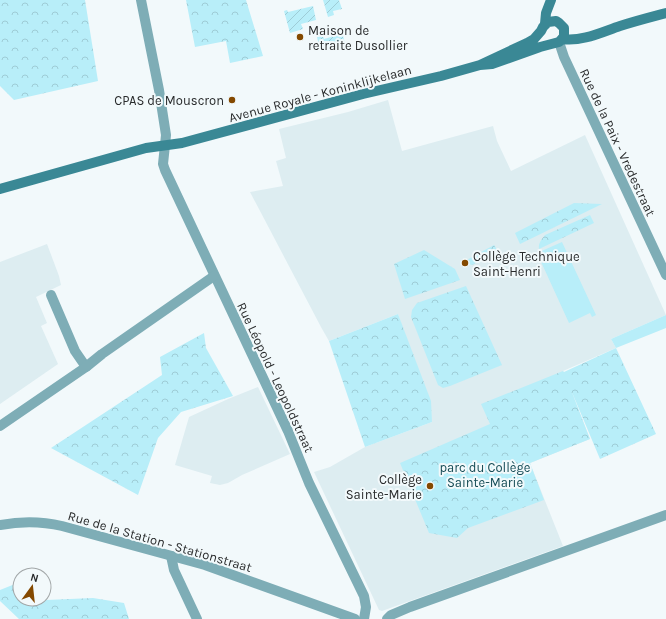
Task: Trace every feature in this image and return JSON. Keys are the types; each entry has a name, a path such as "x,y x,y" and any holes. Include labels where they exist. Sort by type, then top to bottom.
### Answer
{"main road":[{"path":"543,28 552,21 556,21 562,25 564,32 557,42 547,42 542,36 543,28 546,13 551,0"},
{"name":"Avenue Royale - Koninklijkelaan","path":"480,65 492,64 557,42 580,39 622,25 666,13"},
{"name":"Avenue Royale - Koninklijkelaan","path":"0,189 134,151 187,142 370,92 480,65 534,39 543,28"}],"street":[{"name":"Rue Léopold - Leopoldstraat","path":"141,0 159,90 166,135 163,164 165,170 288,431 309,483 364,596 366,607 364,619"},
{"name":"Rue de la Paix - Vredestraat","path":"557,42 666,275"},
{"path":"0,426 214,276"},
{"path":"51,295 75,351 86,367"},
{"path":"386,619 391,615 410,607 666,515"},
{"name":"Rue de la Station - Stationstraat","path":"0,525 25,521 55,524 205,565 355,619"},
{"path":"171,556 174,570 197,619"}],"shaded area":[{"name":"Collège Technique Saint-Henri","path":"388,100 402,151 493,126 497,141 511,171 585,135 666,315 611,339 616,348 563,371 590,439 530,463 563,546 382,611 379,610 314,472 330,467 365,447 432,422 398,314 329,341 250,192 283,186 276,161 286,158 279,129 348,112"},
{"path":"47,244 61,285 36,297 47,323 41,326 58,364 0,404 0,262"},
{"path":"258,387 290,454 242,475 228,483 220,485 210,483 212,476 175,465 189,417"}],"green space":[{"path":"0,0 85,0 98,81 14,100 0,86"},
{"path":"186,0 246,0 263,56 230,63 226,41 195,47"},
{"path":"323,0 339,0 342,9 333,11 334,15 328,17"},
{"path":"313,6 316,20 301,24 303,29 290,33 284,11 287,10 288,12"},
{"path":"342,32 345,43 320,50 317,37 323,36 324,39"},
{"path":"574,203 602,204 520,244 515,233"},
{"path":"590,215 594,223 539,249 540,243 545,235"},
{"path":"562,242 596,315 592,317 590,313 569,323 537,253"},
{"path":"494,245 498,251 472,265 463,262"},
{"path":"424,250 455,269 460,280 405,299 394,264"},
{"path":"466,286 502,365 443,388 438,385 411,317 412,310 417,303"},
{"path":"398,314 431,401 432,422 365,447 329,341"},
{"path":"666,315 666,328 616,348 611,339"},
{"path":"204,333 206,348 233,396 181,412 158,438 138,495 51,448 162,375 160,357"},
{"name":"parc du Collège Sainte-Marie","path":"616,348 656,434 600,459 571,390 590,439 530,463 544,500 468,528 457,538 429,533 400,463 490,424 481,404 563,371 564,372"},
{"path":"12,585 12,607 52,607 52,600 93,598 124,603 129,619 19,619 0,601 0,590"}],"place":[{"name":"Maison de retraite Dusollier","path":"300,37"},
{"name":"CPAS de Mouscron","path":"232,100"},
{"name":"Collège Technique Saint-Henri","path":"465,263"},
{"name":"Collège Sainte-Marie","path":"430,486"}]}
